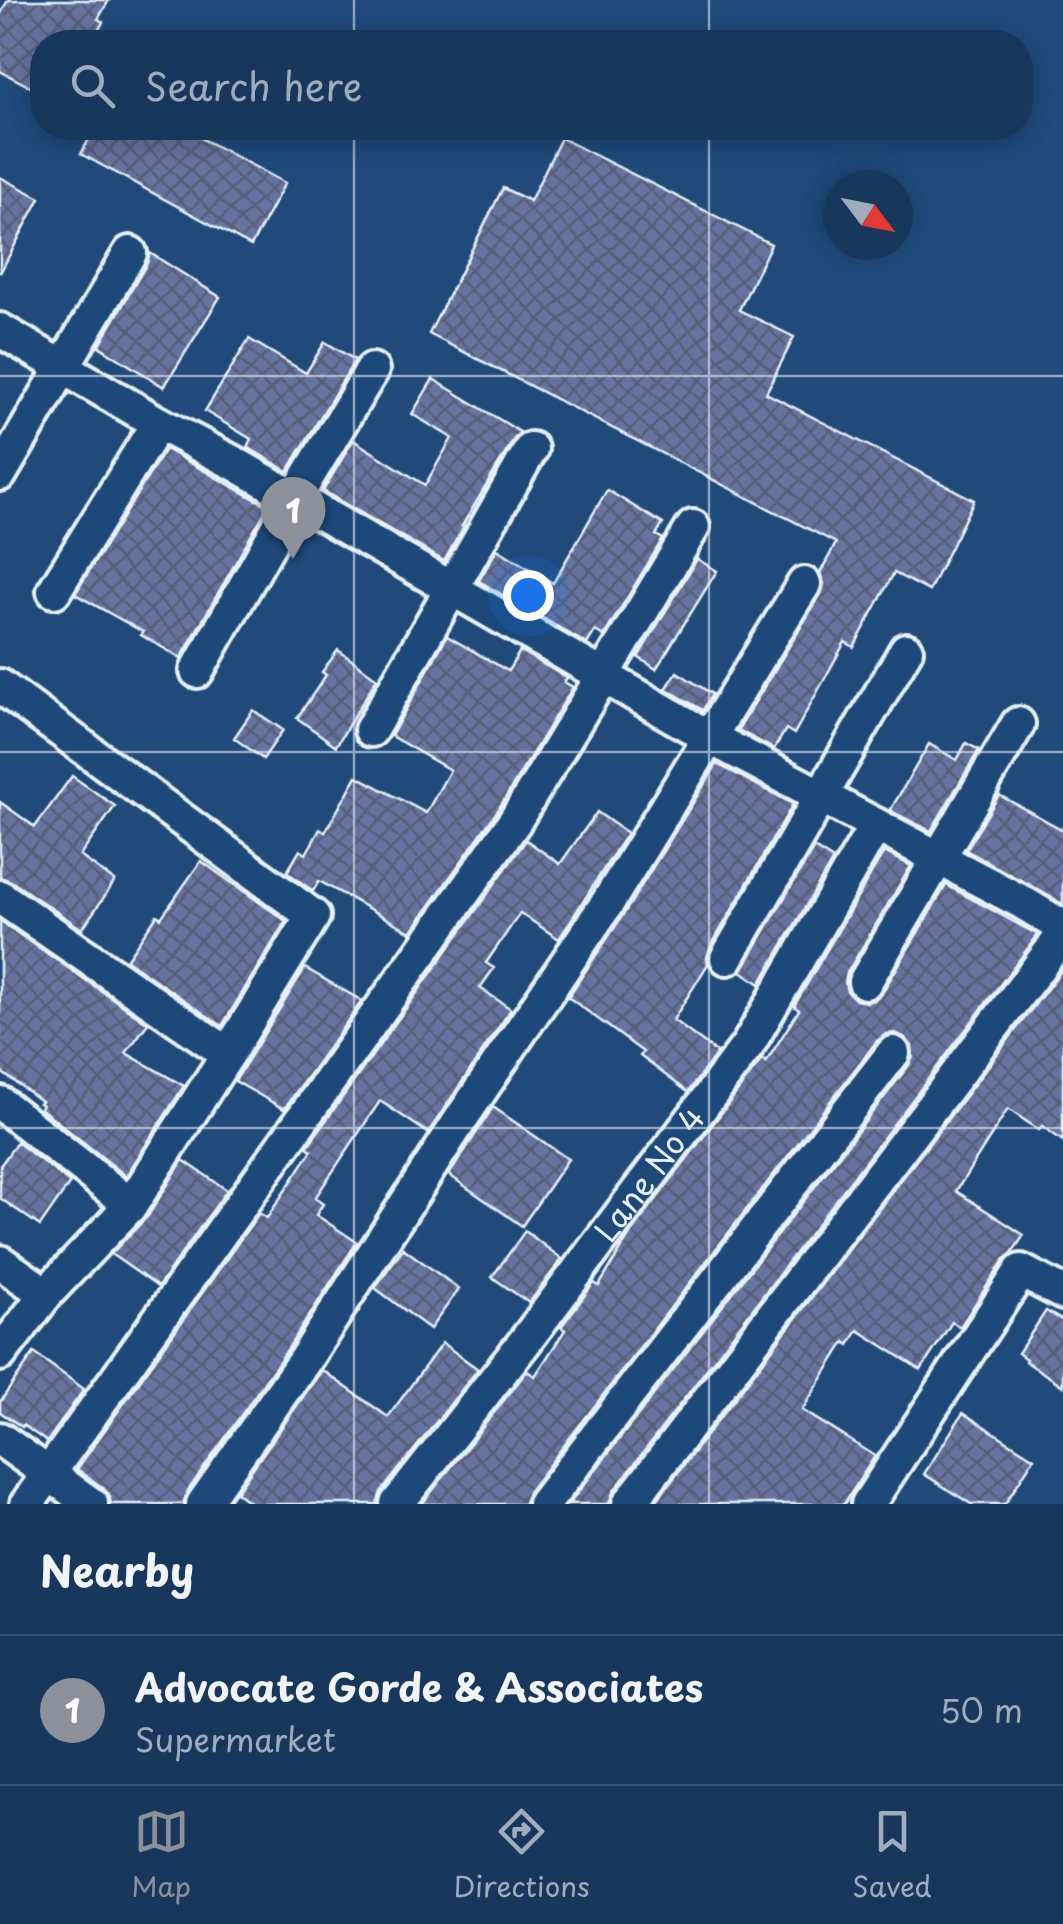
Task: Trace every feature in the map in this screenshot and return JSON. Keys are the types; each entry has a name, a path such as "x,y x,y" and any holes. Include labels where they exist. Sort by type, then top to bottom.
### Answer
{"street":[{"path":"0,474 130,253"},
{"path":"0,330 709,737 1020,901 1063,931 630,1504"},
{"path":"197,671 372,370"},
{"path":"54,591 158,423"},
{"path":"371,730 531,449"},
{"path":"27,1504 515,821 693,527"},
{"path":"203,1504 304,1360 608,902 804,584"},
{"path":"727,958 906,650"},
{"path":"0,686 313,916 130,1205 46,1294 0,1354"},
{"path":"865,982 1018,724"},
{"name":"Lane No 4","path":"397,1504 748,1045 876,825"},
{"path":"0,897 228,1054"},
{"path":"544,1504 894,1052"},
{"path":"0,1103 130,1205"},
{"path":"0,1262 46,1294"},
{"path":"868,1504 1021,1271 1063,1293"},
{"path":"0,1439 91,1504"}],"building":[{"path":"8,0 109,0 98,19 103,22 99,30 30,30 30,87 0,71 0,15"},
{"path":"89,140 204,140 285,183 251,246 81,154"},
{"path":"560,140 565,140 771,244 739,310 794,337 766,393 974,500 929,591 894,573 854,647 845,642 794,734 786,729 774,749 738,730 821,594 824,584 820,573 836,543 429,334 503,188 530,201"},
{"path":"0,177 40,198 0,273"},
{"path":"150,253 220,297 164,387 99,346"},
{"path":"249,339 306,373 325,342 355,360 288,471 247,447 251,439 205,411"},
{"path":"433,379 520,432 444,561 323,491 353,440 425,485 452,438 412,414"},
{"path":"165,449 268,506 181,658 75,594"},
{"path":"607,490 663,524 656,535 663,539 604,636 595,631 587,644 479,581 497,549 553,583"},
{"path":"697,559 717,571 656,669 638,657"},
{"path":"447,636 508,671 520,651 567,678 564,682 573,687 498,810 411,932 319,881 313,891 287,872 300,850 306,854 320,829 325,832 357,776 426,813 450,770 391,736"},
{"path":"338,650 377,678 336,746 297,718"},
{"path":"677,672 712,694 703,710 666,689"},
{"path":"253,710 283,730 263,759 234,738"},
{"path":"966,743 979,750 931,831 893,812 891,809 929,744 957,760"},
{"path":"717,764 793,804 710,948 708,964 673,1020 717,1053 688,1092 640,1056 643,1052 568,997"},
{"path":"72,776 115,806 80,856 115,881 82,929 0,877 0,802 35,827"},
{"path":"999,795 1063,830 1063,904 966,850"},
{"path":"597,812 627,833 559,939 520,913 486,963 494,968 480,988 511,1009 428,1133 380,1101 315,1198 323,1204 316,1215 357,1242 187,1492 183,1504 111,1504 103,1488 77,1469 259,1213 267,1218 312,1150 307,1147 526,840 560,864"},
{"path":"814,848 833,860 760,984 741,971"},
{"path":"884,852 911,866 847,973 847,991 856,1000 874,1000 882,993 946,885 1038,935 613,1492 609,1504 569,1504 909,1065 912,1046 904,1037 886,1034 877,1041 528,1492 524,1504 422,1504 527,1371 535,1376 565,1330 561,1327 594,1283 599,1286 630,1234 762,1059 766,1062 799,1010 794,1006"},
{"path":"201,861 286,921 222,1026 126,960"},
{"path":"0,921 148,1023 126,1053 184,1086 126,1176 40,1108 41,1101 0,1071"},
{"path":"305,968 362,1001 284,1109 235,1081"},
{"path":"1063,968 1063,1141 1008,1109 956,1191 1024,1235 960,1327 952,1322 921,1370 858,1330 849,1345 845,1342 802,1410 875,1456 844,1504 654,1504"},
{"path":"493,1107 568,1159 522,1226 449,1175"},
{"path":"17,1142 70,1183 40,1226 0,1198 0,1166"},
{"path":"183,1160 227,1190 158,1287 111,1254 148,1216"},
{"path":"525,1231 562,1259 529,1303 492,1277"},
{"path":"403,1248 459,1289 430,1329 375,1288"},
{"path":"1046,1311 1063,1321 1063,1386 1018,1353"},
{"path":"442,1343 478,1369 381,1492 377,1504 252,1504 236,1492 322,1370 388,1417"},
{"path":"34,1353 84,1389 47,1442 0,1412 0,1402"},
{"path":"963,1413 1034,1458 1005,1504 971,1504 924,1474"}],"place":[{"name":"Advocate Gorde & Associates","path":"293,559"}]}
